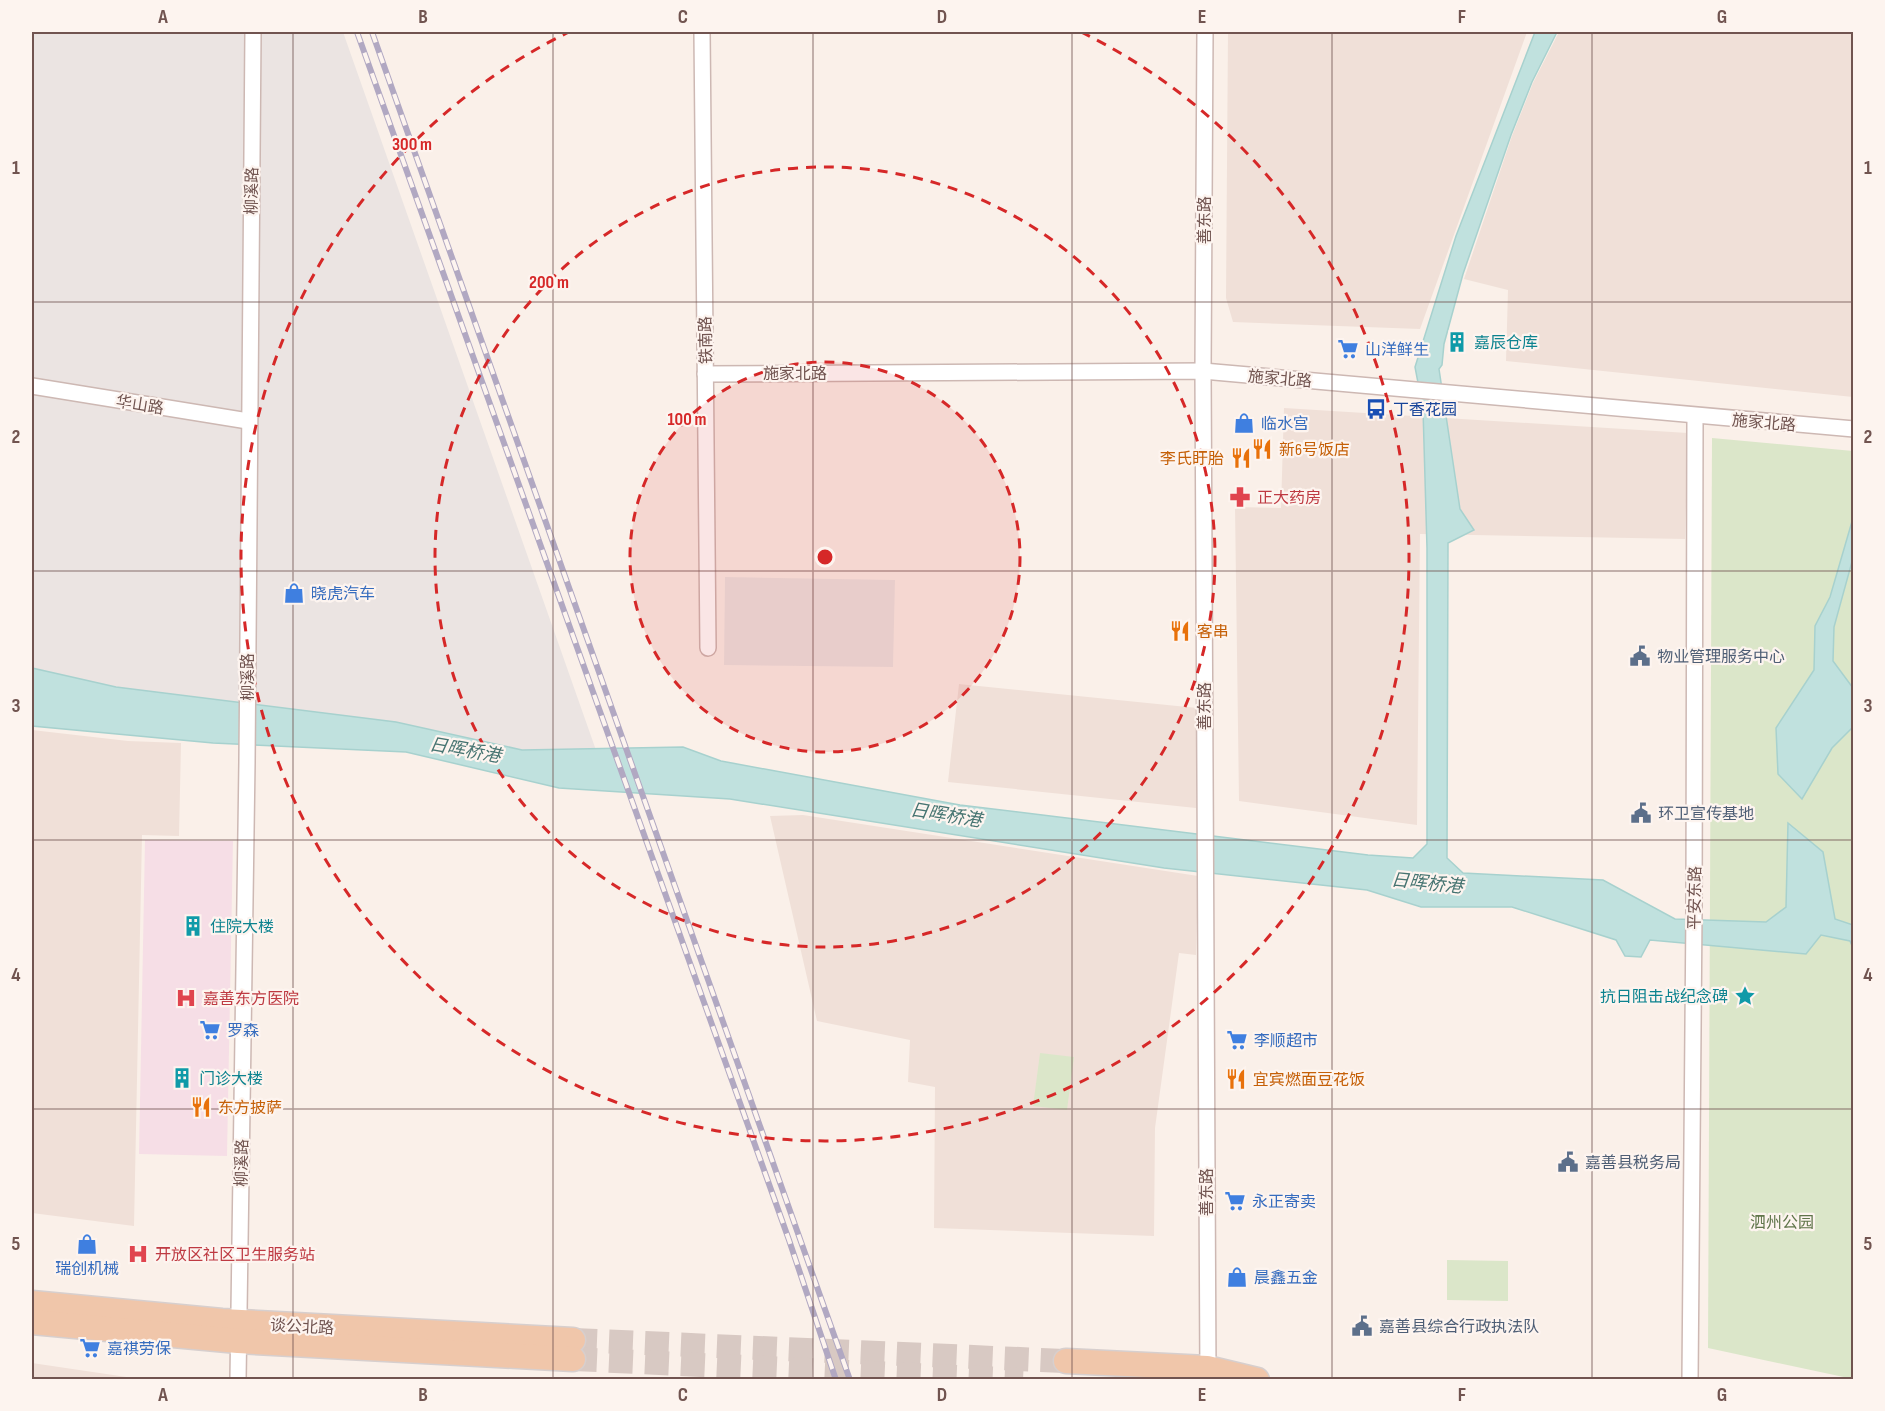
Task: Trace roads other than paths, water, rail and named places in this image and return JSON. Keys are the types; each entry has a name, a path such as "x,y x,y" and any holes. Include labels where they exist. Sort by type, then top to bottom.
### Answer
{"main road":[{"name":"谈公北路","path":"32,1303 238,1332"},
{"name":"谈公北路","path":"32,1322 573,1350"},
{"path":"1066,1361 1257,1380"}],"street":[{"name":"柳溪路","path":"238,1380 247,762 253,32"},
{"name":"铁南路","path":"702,32 708,648"},
{"name":"善东路","path":"1205,32 1203,371 1208,1374"},
{"name":"施家北路","path":"705,374 1203,371 1695,417 1854,429"},
{"name":"华山路","path":"32,386 248,422"},
{"name":"平安东路","path":"1690,1380 1695,417"}],"water":[{"name":"日晖桥港","path":"1535,32 1557,32 1532,82 1511,135 1463,274 1444,344 1442,365 1439,369 1460,509 1474,530 1448,543 1447,858 1463,873 1603,880 1675,919 1766,922 1786,907 1788,823 1823,852 1835,919 1853,925 1853,948 1850,941 1821,935 1806,954 1650,940 1641,957 1625,956 1616,940 1512,907 1421,907 1367,890 1164,868 730,799 559,788 406,752 213,743 32,726 32,668 116,687 396,722 522,750 683,747 721,761 960,805 1368,855 1413,858 1427,844 1427,548 1423,409 1415,367 1456,236"},
{"path":"1853,518 1853,558 1834,627 1833,661 1853,688 1853,727 1832,748 1802,799 1778,774 1776,728 1814,670 1815,626 1830,597"}],"tunnel":[{"path":"573,1340 1066,1361"},
{"path":"573,1359 1023,1380"}],"railway":[{"path":"357,32 789,1240 836,1380"},
{"path":"372,32 850,1380"}],"place":[{"name":"嘉辰仓库","path":"1457,342"},
{"name":"山洋鲜生","path":"1348,349"},
{"name":"丁香花园","path":"1376,409"},
{"name":"临水宫","path":"1244,423"},
{"name":"新6号饭店","path":"1262,449"},
{"name":"李氏盱胎","path":"1241,458"},
{"name":"正大药房","path":"1240,497"},
{"name":"晓虎汽车","path":"294,593"},
{"name":"客串","path":"1180,631"},
{"name":"物业管理服务中心","path":"1640,656"},
{"name":"环卫宣传基地","path":"1641,813"},
{"name":"住院大楼","path":"193,926"},
{"name":"抗日阻击战纪念碑","path":"1745,996"},
{"name":"嘉善东方医院","path":"186,998"},
{"name":"罗森","path":"210,1030"},
{"name":"李顺超市","path":"1237,1040"},
{"name":"门诊大楼","path":"182,1078"},
{"name":"宜宾燃面豆花饭","path":"1236,1079"},
{"name":"东方披萨","path":"201,1107"},
{"name":"嘉善县税务局","path":"1568,1162"},
{"name":"永正寄卖","path":"1235,1201"},
{"name":"瑞创机械","path":"87,1244"},
{"name":"开放区社区卫生服务站","path":"138,1254"},
{"name":"晨鑫五金","path":"1237,1277"},
{"name":"嘉善县综合行政执法队","path":"1362,1326"},
{"name":"嘉祺劳保","path":"90,1348"}],"park label":[{"name":"泗州公园","path":"1782,1222"}]}
